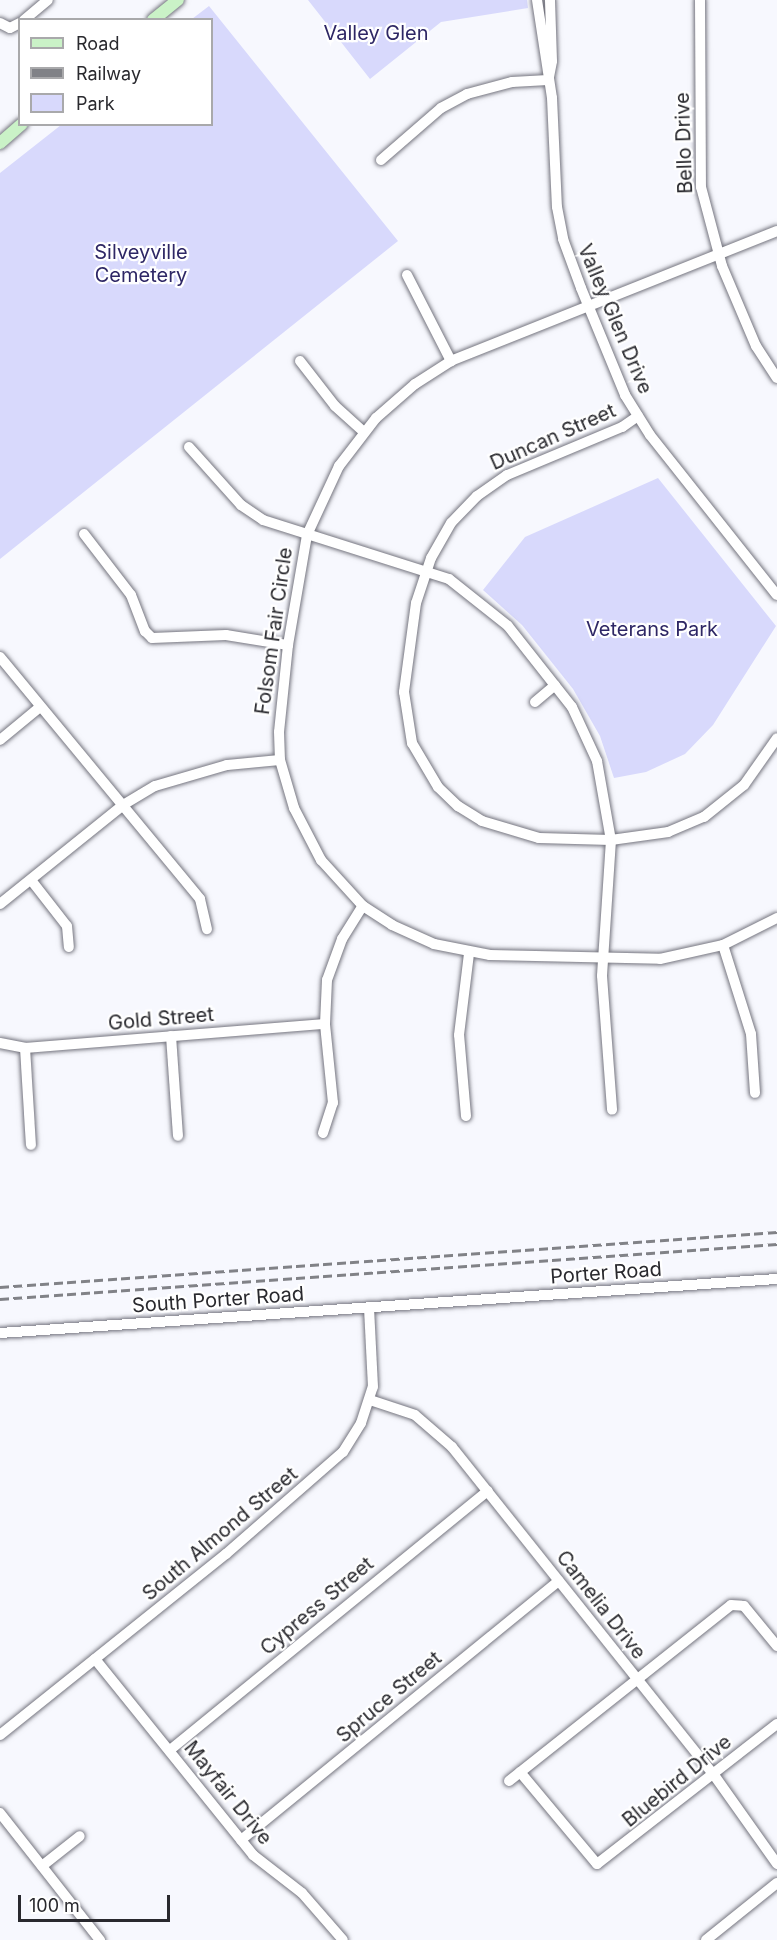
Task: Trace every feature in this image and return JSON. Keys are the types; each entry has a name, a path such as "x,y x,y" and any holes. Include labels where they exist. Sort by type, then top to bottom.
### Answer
{"main road":[{"path":"156,18 178,0"},
{"path":"0,142 20,126"}],"street":[{"path":"26,18 48,0"},
{"name":"Valley Glen Drive","path":"537,0 548,80 558,217 567,252 588,305 625,395 638,416 777,595"},
{"name":"Valley Glen Drive","path":"548,80 552,61 550,0"},
{"name":"Bello Drive","path":"700,0 701,187 718,254 756,346 777,378"},
{"path":"0,22 10,28 18,24"},
{"path":"381,160 441,108 467,94 512,82 548,80"},
{"name":"Folsom Fair Circle","path":"777,231 451,361 399,396 364,432 328,486 307,535 279,707 280,760 294,808 308,839 338,882 363,906 392,925 434,944 469,954 604,961 660,959 723,945 777,918"},
{"path":"407,275 451,361"},
{"path":"300,361 335,406 364,432"},
{"name":"Duncan Street","path":"638,416 622,428 492,484 451,523 427,570 416,603 404,692 406,720 423,766 458,806 482,821 539,838 611,840 668,832 704,817 744,785 777,738"},
{"path":"189,447 241,505 263,520 427,570 449,579 499,617 555,685 592,745 603,782 611,840 602,1001 612,1110"},
{"path":"84,534 131,595 145,631 152,638 226,635 288,645"},
{"path":"0,657 200,899 207,929"},
{"path":"535,702 555,685"},
{"path":"0,740 40,706"},
{"path":"0,904 123,805 188,773 280,760"},
{"path":"31,880 68,926 69,947"},
{"path":"323,1132 333,1103 325,1024 327,980 342,939 363,906"},
{"path":"723,945 751,1034 755,1093"},
{"path":"466,1116 459,1035 469,954"},
{"name":"Gold Street","path":"0,1043 25,1048 325,1024"},
{"path":"171,1036 177,1136"},
{"path":"25,1048 31,1145"},
{"name":"Porter Road","path":"438,1303 777,1279"},
{"name":"South Porter Road","path":"0,1333 438,1303"},
{"name":"South Almond Street","path":"0,1735 331,1466 354,1436 370,1400 374,1363 369,1308"},
{"name":"Camelia Drive","path":"370,1400 399,1407 428,1424 488,1491 714,1775 777,1864"},
{"name":"Cypress Street","path":"170,1750 488,1491"},
{"name":"Spruce Street","path":"242,1840 559,1581"},
{"path":"509,1781 637,1679 738,1603 777,1646"},
{"name":"Mayfair Drive","path":"95,1659 265,1867 308,1898 343,1940"},
{"name":"Bluebird Drive","path":"520,1772 597,1864 777,1724"},
{"path":"0,1813 100,1940"},
{"path":"42,1866 80,1836"},
{"path":"706,1940 777,1883"}],"green space":[{"name":"Valley Glen","path":"308,0 527,0 528,8 441,22 370,79"},
{"name":"Silveyville Cemetery","path":"209,6 398,241 0,559 0,173 60,126 213,126 213,18 193,18"},
{"name":"Veterans Park","path":"658,478 776,626 713,725 685,754 646,772 614,778 600,736 573,689 522,625 483,590 525,537"}],"railway":[{"path":"0,1287 777,1232"},
{"path":"0,1299 777,1244"}]}
